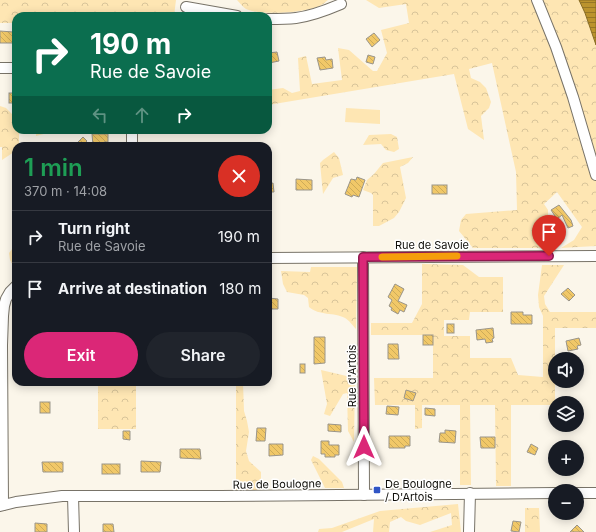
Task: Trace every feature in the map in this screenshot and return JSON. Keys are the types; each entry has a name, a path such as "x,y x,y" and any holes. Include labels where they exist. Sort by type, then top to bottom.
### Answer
{"street":[{"path":"537,0 556,47 573,97 596,175"},
{"path":"272,18 297,18 318,13 341,4"},
{"path":"186,8 211,12"},
{"path":"0,68 12,68"},
{"name":"Rue de Savoie","path":"272,258 596,256"},
{"name":"Rue d'Artois","path":"363,257 364,495"},
{"path":"2,506 1,345 4,306 6,299 12,290"},
{"path":"469,532 470,493"},
{"name":"Rue de Boulogne","path":"2,506 16,502 62,496 548,493"},
{"path":"584,493 596,493"},
{"path":"73,496 74,532"}],"green space":[{"path":"0,0 176,0 174,12 12,12 12,23 0,23"},
{"path":"237,0 328,0 324,4 308,10 274,13 253,11 246,9"},
{"path":"366,0 579,0 596,45 596,246 561,248 574,240 582,227 557,192 544,204 548,210 548,229 539,229 540,248 473,248 459,231 461,220 466,214 517,210 516,172 492,63 469,69 471,78 480,82 486,88 491,102 489,108 481,116 484,140 468,129 454,74 272,104 272,89 283,88 292,93 300,91 298,58 306,56 312,84 342,80 338,48 349,50 373,71 377,71 387,53 381,30 409,23 406,4 379,8"},
{"path":"0,106 6,108 12,114 12,134 19,134 19,142 12,142 12,154 2,160 2,147 0,147"},
{"path":"346,108 380,110 380,124 345,122"},
{"path":"391,134 397,137 399,149 394,152 386,150 381,144 363,145 369,135"},
{"path":"334,152 339,158 343,175 333,178 323,194 320,163"},
{"path":"413,157 408,163 400,167 406,198 399,212 394,218 379,226 373,226 373,195 363,190 367,180 383,163"},
{"path":"12,249 12,264 10,260 9,253"},
{"path":"422,264 463,265 479,277 503,277 503,312 470,312 469,320 444,320 444,336 470,336 470,358 511,358 518,375 543,377 543,316 539,307 538,295 542,265 564,265 544,296 545,304 550,312 596,312 596,328 555,328 555,352 548,352 548,388 555,388 555,396 548,396 548,405 511,405 511,486 496,486 495,405 470,405 471,485 460,485 460,405 422,405 422,428 415,429 415,405 375,405 374,378 433,378 433,335 371,335 371,323 412,323 422,304"},
{"path":"311,267 357,267 356,329 341,316 313,310 309,307 308,298 304,295 287,292 283,284 281,271 310,272"},
{"path":"321,370 355,378 354,442 348,431 347,393 343,394 330,416 324,414 327,404"},
{"path":"98,386 136,386 136,429 98,429"},
{"path":"236,386 243,386 244,411 249,432 246,451 249,461 261,472 261,490 236,490"},
{"path":"313,456 319,459 342,482 344,488 325,488 311,460"},
{"path":"458,504 461,532 430,532 452,525 451,513 420,525 406,521 401,517 390,522 389,532 373,532 374,519 342,532 318,532 319,529 332,528 380,511"},
{"path":"525,508 539,508 540,532 525,532"}],"shaded area":[{"path":"579,0 596,0 596,45 585,13"}],"building":[{"path":"0,31 12,32 12,43 0,43"},
{"path":"374,33 380,40 372,47 366,39"},
{"path":"277,52 279,61 272,62 272,53"},
{"path":"368,55 375,57 373,64 366,62"},
{"path":"325,57 326,60 332,59 333,68 320,70 317,58"},
{"path":"9,93 12,93 12,103 9,103"},
{"path":"92,134 108,134 108,142 93,142"},
{"path":"83,137 87,141 86,142 78,142"},
{"path":"357,177 365,180 359,197 353,195 352,197 345,194 351,179 356,180"},
{"path":"296,179 312,180 312,190 296,190"},
{"path":"273,183 274,192 272,192"},
{"path":"432,185 447,185 447,194 432,194"},
{"path":"559,205 571,220 573,226 568,228 562,215 557,219 551,210"},
{"path":"395,284 404,289 398,301 407,305 404,312 400,310 398,314 391,310 392,308 389,306 392,300 388,297"},
{"path":"568,288 575,295 569,301 561,294"},
{"path":"272,298 278,299 278,309 272,309"},
{"path":"511,312 523,312 523,315 532,315 532,324 511,324"},
{"path":"447,324 454,324 454,333 447,333"},
{"path":"493,328 493,342 486,343 485,339 477,340 476,330"},
{"path":"423,335 433,335 433,345 423,345"},
{"path":"314,337 325,337 325,363 314,364"},
{"path":"579,338 581,345 577,346 578,349 568,351 566,341"},
{"path":"388,344 398,344 399,359 388,359"},
{"path":"300,364 305,364 305,373 300,373"},
{"path":"406,390 416,393 413,401 404,398"},
{"path":"40,402 50,402 50,413 40,413"},
{"path":"387,406 399,407 398,415 386,414"},
{"path":"425,408 435,409 435,416 425,415"},
{"path":"328,424 341,425 341,432 328,431"},
{"path":"257,428 266,428 265,441 256,441"},
{"path":"445,430 456,431 455,443 439,442 440,433 445,433"},
{"path":"123,431 130,431 130,440 123,439"},
{"path":"389,436 410,436 410,446 405,446 405,448 389,448"},
{"path":"480,437 495,437 495,448 481,448"},
{"path":"321,441 329,441 329,445 339,445 339,455 335,455 335,457 325,457 325,454 321,454"},
{"path":"269,444 283,444 283,455 269,456"},
{"path":"531,444 538,448 535,455 527,452"},
{"path":"180,449 200,449 201,459 180,458"},
{"path":"141,461 161,462 160,472 141,472"},
{"path":"42,462 63,462 63,472 43,472"},
{"path":"102,464 120,464 120,474 102,474"},
{"path":"513,521 521,522 519,532 511,531"},
{"path":"35,523 47,524 47,532 35,532"},
{"path":"103,524 113,524 114,532 103,532"},
{"path":"577,525 584,532 570,532"}],"slow traffic":[{"path":"382,257 457,256"}],"place":[{"name":"De Boulogne / D'Artois","path":"377,490"}],"route":[{"path":"364,447 363,257 549,256"}]}
